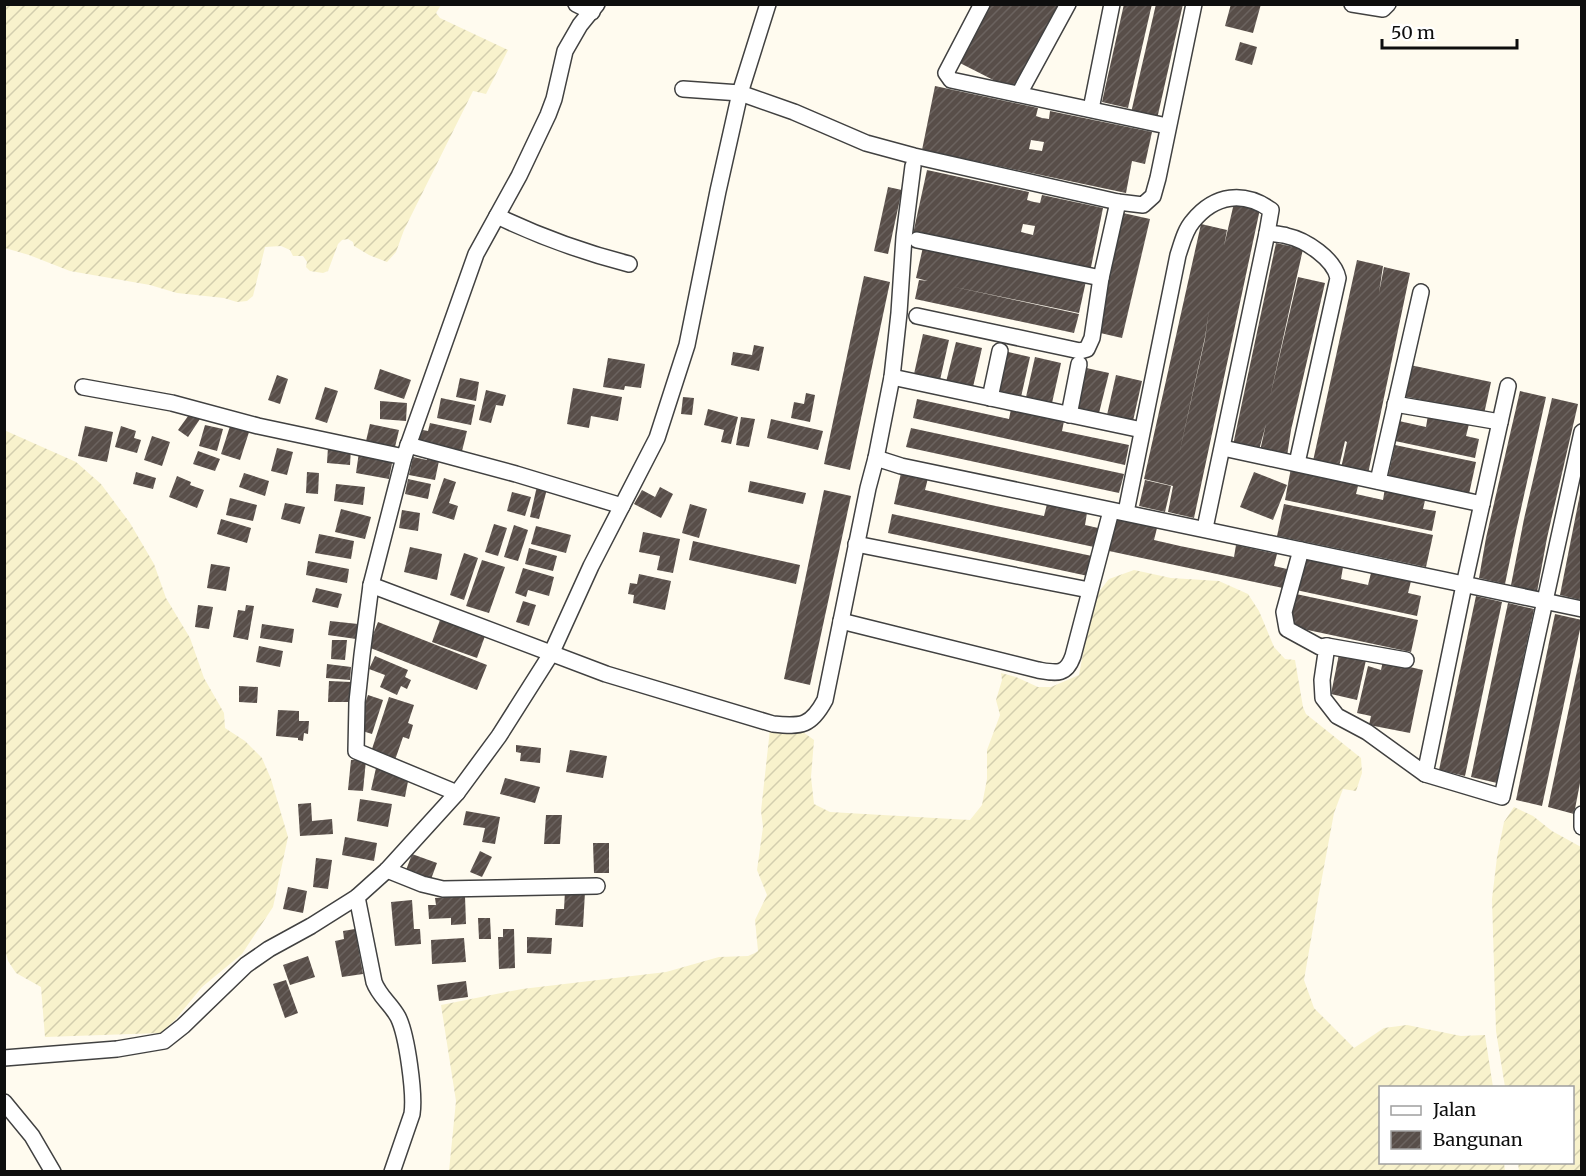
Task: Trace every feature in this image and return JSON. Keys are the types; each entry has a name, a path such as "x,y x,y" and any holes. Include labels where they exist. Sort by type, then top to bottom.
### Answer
{"street":[{"path":"457,793 359,754 355,750 362,656 371,585 406,451 476,254 548,115 565,51 580,25 595,8 576,4"},
{"path":"4,1058 117,1049 164,1041 246,966 357,897 387,870 457,793 499,736 551,654 591,566 657,438 687,345 740,93 768,4"},
{"path":"982,4 946,73 951,80 1167,126"},
{"path":"1019,94 1068,4"},
{"path":"1091,109 1112,4"},
{"path":"683,89 740,93 876,145 914,156 1143,206 1153,196 1194,4"},
{"path":"1352,4 1383,9 1388,4"},
{"path":"371,585 606,674 773,724 800,725 810,721 825,700 892,377 904,237 913,166"},
{"path":"841,621 1038,670 1056,673 1065,670 1070,663 1089,590 1119,512 1142,430 1178,255 1186,231 1193,221 1211,206 1236,196 1251,199 1271,210 1223,448 1204,528"},
{"path":"917,316 1080,351 1087,349 1092,338 1101,279 1118,202"},
{"path":"497,216 542,238 592,255 629,264"},
{"path":"1267,233 1288,236 1306,243 1328,260 1336,270 1338,278 1297,464"},
{"path":"917,240 1101,279"},
{"path":"1378,481 1421,292"},
{"path":"990,398 1000,351"},
{"path":"1069,415 1079,364"},
{"path":"892,377 1142,430"},
{"path":"1425,774 1508,386"},
{"path":"83,387 172,403 258,426 406,451 516,474 621,506"},
{"path":"1395,404 1500,422"},
{"path":"1327,646 1322,680 1323,698 1337,716 1367,732 1425,774 1503,797 1581,432"},
{"path":"1223,448 1482,504"},
{"path":"876,458 901,466 1581,609"},
{"path":"856,544 1089,590"},
{"path":"1300,550 1284,612 1287,629 1320,647 1327,646 1406,660"},
{"path":"1581,814 1581,827"},
{"path":"387,870 422,884 443,889 597,886"},
{"path":"357,897 374,982 402,1026 411,1081 412,1114 392,1172"},
{"path":"4,1102 32,1136 53,1172"}],"shaded area":[{"path":"4,5 441,5 436,13 440,18 508,50 486,94 473,91 404,230 396,252 387,262 369,255 354,246 353,242 348,239 342,240 338,244 328,271 323,273 310,271 306,267 307,262 303,256 293,256 290,250 281,246 265,247 253,296 247,301 237,302 224,298 177,293 150,285 70,271 5,248"},
{"path":"4,430 76,462 101,484 130,523 154,564 166,598 190,638 204,678 224,713 225,728 245,741 262,758 271,779 288,837 273,907 242,954 202,987 175,1020 161,1033 45,1037 41,987 16,973 8,961 4,945"},
{"path":"1134,570 1171,578 1219,581 1248,594 1259,611 1274,647 1285,659 1295,660 1306,714 1361,758 1362,773 1356,791 1343,789 1334,813 1304,980 1314,1008 1354,1048 1384,1028 1407,1025 1461,1036 1485,1035 1493,1086 1379,1086 1379,1164 1504,1164 1505,1171 449,1171 456,1101 441,1005 522,989 666,972 719,957 748,956 758,951 755,920 767,895 757,870 763,827 761,811 770,729 803,732 814,740 811,777 814,804 830,812 970,820 982,805 987,779 987,750 1000,715 996,700 1002,680 1001,673 1038,687 1051,687 1079,675 1093,599 1109,579"},
{"path":"1514,807 1533,816 1552,831 1581,847 1581,1171 1519,1171 1518,1164 1574,1164 1574,1086 1505,1086 1496,1031 1492,899 1504,822"}],"building":[{"path":"1124,4 1152,4 1128,108 1102,102"},
{"path":"1156,4 1183,4 1157,119 1131,113"},
{"path":"1231,4 1261,4 1253,33 1225,26"},
{"path":"986,5 1063,5 1015,91 956,61"},
{"path":"1240,42 1257,47 1252,65 1235,60"},
{"path":"935,86 1038,108 1036,116 1042,118 1049,119 1050,111 1152,132 1145,164 1132,161 1126,193 922,150","holes":["1031,140 1044,142 1042,151 1029,149"]},
{"path":"927,170 1029,192 1027,200 1034,202 1040,203 1042,195 1103,208 1090,272 913,234","holes":["1023,224 1035,226 1033,235 1021,232"]},
{"path":"888,187 902,190 888,254 874,251"},
{"path":"1234,203 1260,209 1194,518 1168,512 1173,486 1144,479 1201,224 1227,230 1224,246","holes":["1209,310 1205,339 1178,459"]},
{"path":"1123,213 1150,219 1122,338 1096,332"},
{"path":"1276,243 1303,249 1270,397 1298,277 1325,283 1287,456 1260,451 1266,424 1259,450 1233,445"},
{"path":"923,247 1086,281 1079,313 950,286 1079,314 1074,333 915,299 919,280 928,281 916,278"},
{"path":"1357,260 1383,266 1379,293 1384,267 1410,273 1368,474 1341,468 1347,442 1345,441 1339,467 1313,461"},
{"path":"864,276 890,282 850,470 824,464"},
{"path":"923,334 949,340 940,380 914,374"},
{"path":"956,342 982,348 973,387 946,382"},
{"path":"754,345 764,347 759,371 731,365 733,352 752,355"},
{"path":"1004,351 1030,357 1021,397 995,391"},
{"path":"1035,357 1061,363 1052,403 1026,397"},
{"path":"608,358 645,364 641,388 625,386 624,390 603,387"},
{"path":"1410,365 1491,382 1484,414 1403,396"},
{"path":"1082,367 1109,373 1099,413 1073,407"},
{"path":"380,369 411,380 404,399 374,389"},
{"path":"277,375 288,379 280,404 268,400"},
{"path":"1116,375 1142,381 1133,421 1107,415"},
{"path":"460,378 479,382 476,401 456,397"},
{"path":"325,387 338,391 327,423 315,419"},
{"path":"573,388 622,397 618,421 591,416 589,428 567,424"},
{"path":"486,390 506,395 503,406 496,405 491,423 479,420"},
{"path":"1520,391 1546,397 1505,584 1479,578"},
{"path":"806,393 815,395 810,422 791,418 794,402 804,404"},
{"path":"683,397 694,398 692,415 681,414"},
{"path":"441,398 475,405 471,425 437,418"},
{"path":"1552,398 1578,404 1537,592 1511,585"},
{"path":"917,399 1009,419 1011,409 1064,421 1062,431 1129,445 1125,465 913,418"},
{"path":"380,401 407,403 406,421 380,419"},
{"path":"708,409 738,417 731,444 721,442 724,430 704,425"},
{"path":"191,412 200,419 188,437 178,430"},
{"path":"1428,415 1469,424 1466,436 1479,439 1475,458 1395,441 1399,421 1426,427"},
{"path":"741,417 755,419 749,447 736,445"},
{"path":"771,419 823,431 818,450 767,438"},
{"path":"232,420 251,426 240,460 221,454"},
{"path":"430,423 467,431 462,451 415,441 418,429 428,431"},
{"path":"370,424 399,430 395,447 366,441"},
{"path":"205,425 223,429 217,451 199,446"},
{"path":"85,426 113,432 107,462 78,456"},
{"path":"121,426 136,431 134,438 141,440 137,453 115,447"},
{"path":"911,428 1124,474 1119,493 906,447"},
{"path":"152,436 170,442 162,466 144,460"},
{"path":"1395,445 1476,462 1469,494 1388,477"},
{"path":"328,447 351,448 350,465 327,463"},
{"path":"277,448 293,452 287,475 271,471"},
{"path":"198,451 220,459 215,471 193,464"},
{"path":"359,452 393,458 389,479 356,473"},
{"path":"428,453 440,456 435,480 409,475 413,457 427,460"},
{"path":"1291,468 1359,482 1356,494 1383,500 1385,488 1426,496 1423,509 1436,511 1432,531 1285,500"},
{"path":"136,472 156,478 153,489 133,484"},
{"path":"307,472 319,473 318,494 306,493"},
{"path":"1254,472 1287,485 1273,520 1240,507"},
{"path":"244,473 269,481 265,496 239,487"},
{"path":"901,473 928,478 925,490 991,505 1044,516 1047,504 1087,513 1085,525 1098,528 1094,547 894,504"},
{"path":"177,476 191,482 190,485 204,490 197,508 169,497"},
{"path":"444,478 456,482 449,503 458,506 454,520 432,513"},
{"path":"408,479 431,484 428,499 405,494"},
{"path":"1145,480 1171,486 1165,512 1139,506"},
{"path":"750,481 806,493 803,504 748,492"},
{"path":"336,484 365,487 363,505 334,501"},
{"path":"537,486 547,489 539,519 530,517"},
{"path":"660,487 673,494 661,518 634,504 642,490 655,497"},
{"path":"824,490 851,496 810,685 784,679"},
{"path":"512,492 531,497 525,516 507,511"},
{"path":"1581,494 1581,600 1560,595"},
{"path":"230,498 257,505 253,521 226,515"},
{"path":"285,503 305,507 300,524 281,519"},
{"path":"690,504 707,509 699,538 682,533"},
{"path":"1284,504 1433,535 1426,567 1277,536"},
{"path":"341,509 371,517 365,539 335,532"},
{"path":"402,510 420,513 418,531 399,528"},
{"path":"892,514 1092,556 1088,576 888,533"},
{"path":"221,519 251,528 247,543 217,534"},
{"path":"1117,519 1157,528 1154,540 1180,546 1234,557 1236,545 1277,554 1274,566 1287,569 1283,588 1109,551"},
{"path":"494,524 507,528 498,556 485,552"},
{"path":"514,525 528,530 518,561 504,557"},
{"path":"536,526 571,535 566,553 531,544"},
{"path":"643,532 680,539 673,573 657,570 660,556 639,552"},
{"path":"319,534 354,541 351,559 315,553"},
{"path":"693,541 800,565 796,584 689,560"},
{"path":"410,547 442,554 437,580 404,572"},
{"path":"529,548 557,556 553,571 525,564"},
{"path":"464,553 478,558 464,600 450,595"},
{"path":"1303,559 1343,567 1341,579 1368,585 1371,573 1411,581 1408,593 1421,596 1417,616 1296,590"},
{"path":"482,560 505,567 489,613 466,606"},
{"path":"308,561 349,569 347,583 306,575"},
{"path":"211,564 230,567 226,591 207,588"},
{"path":"523,568 554,577 549,596 528,590 526,597 515,593"},
{"path":"639,574 671,581 665,610 633,603 634,595 628,594 630,583 637,584"},
{"path":"316,588 342,594 338,608 312,602"},
{"path":"1296,594 1418,620 1411,652 1289,626"},
{"path":"1476,596 1502,602 1465,776 1439,770"},
{"path":"523,601 536,605 529,626 516,622"},
{"path":"1508,603 1534,609 1497,783 1471,777"},
{"path":"198,605 213,607 209,629 195,627"},
{"path":"246,605 254,606 248,640 233,637 238,610 245,611"},
{"path":"1555,614 1582,620 1542,806 1516,800"},
{"path":"440,620 485,636 477,658 432,642"},
{"path":"330,621 358,624 356,639 328,635"},
{"path":"378,622 487,665 477,690 368,647"},
{"path":"262,624 294,629 292,643 260,638"},
{"path":"332,640 347,640 345,660 331,659"},
{"path":"259,646 283,651 280,667 256,662"},
{"path":"1581,652 1581,778 1574,814 1548,807"},
{"path":"1339,654 1366,660 1357,700 1331,694"},
{"path":"375,656 408,670 405,677 411,680 407,689 401,686 397,695 380,687 385,675 369,669"},
{"path":"1383,661 1423,670 1410,733 1369,725 1371,716 1357,713 1368,666 1381,670"},
{"path":"327,664 351,667 350,680 326,678"},
{"path":"329,681 351,682 350,702 328,702"},
{"path":"239,686 258,687 257,703 239,702"},
{"path":"368,695 383,700 372,734 356,729"},
{"path":"389,697 414,705 408,723 413,725 409,739 403,737 395,760 371,752"},
{"path":"278,710 299,711 299,721 309,721 308,734 304,733 303,741 298,738 276,736"},
{"path":"516,745 541,748 540,763 520,761 521,753 516,752"},
{"path":"570,750 607,756 603,778 566,772"},
{"path":"351,760 366,760 363,791 348,790"},
{"path":"376,768 409,776 405,797 371,790"},
{"path":"505,778 540,787 535,803 500,794"},
{"path":"360,799 392,804 388,827 357,821"},
{"path":"311,803 312,821 332,819 333,834 300,836 298,804"},
{"path":"466,811 500,817 495,844 482,842 485,828 463,825"},
{"path":"546,815 562,815 560,844 544,844"},
{"path":"345,837 377,843 374,861 342,855"},
{"path":"593,843 609,843 609,873 594,873"},
{"path":"480,851 492,857 482,877 470,872"},
{"path":"412,854 437,863 430,882 405,873"},
{"path":"316,858 332,860 328,889 313,887"},
{"path":"288,887 307,891 303,913 283,909"},
{"path":"565,891 585,892 583,927 555,925 556,909 564,909"},
{"path":"465,896 466,924 451,925 451,918 429,919 428,905 436,905 435,898"},
{"path":"412,900 414,929 420,929 421,944 395,946 391,902"},
{"path":"478,918 490,918 491,939 479,939"},
{"path":"355,929 363,974 342,977 335,941 344,939 343,931"},
{"path":"503,929 514,929 515,968 499,969 498,937 503,937"},
{"path":"527,937 552,938 551,954 527,953"},
{"path":"464,938 466,962 432,964 431,940"},
{"path":"308,956 315,977 290,985 283,965"},
{"path":"286,980 298,1013 285,1018 273,984"},
{"path":"466,981 468,997 439,1001 437,985"}]}
